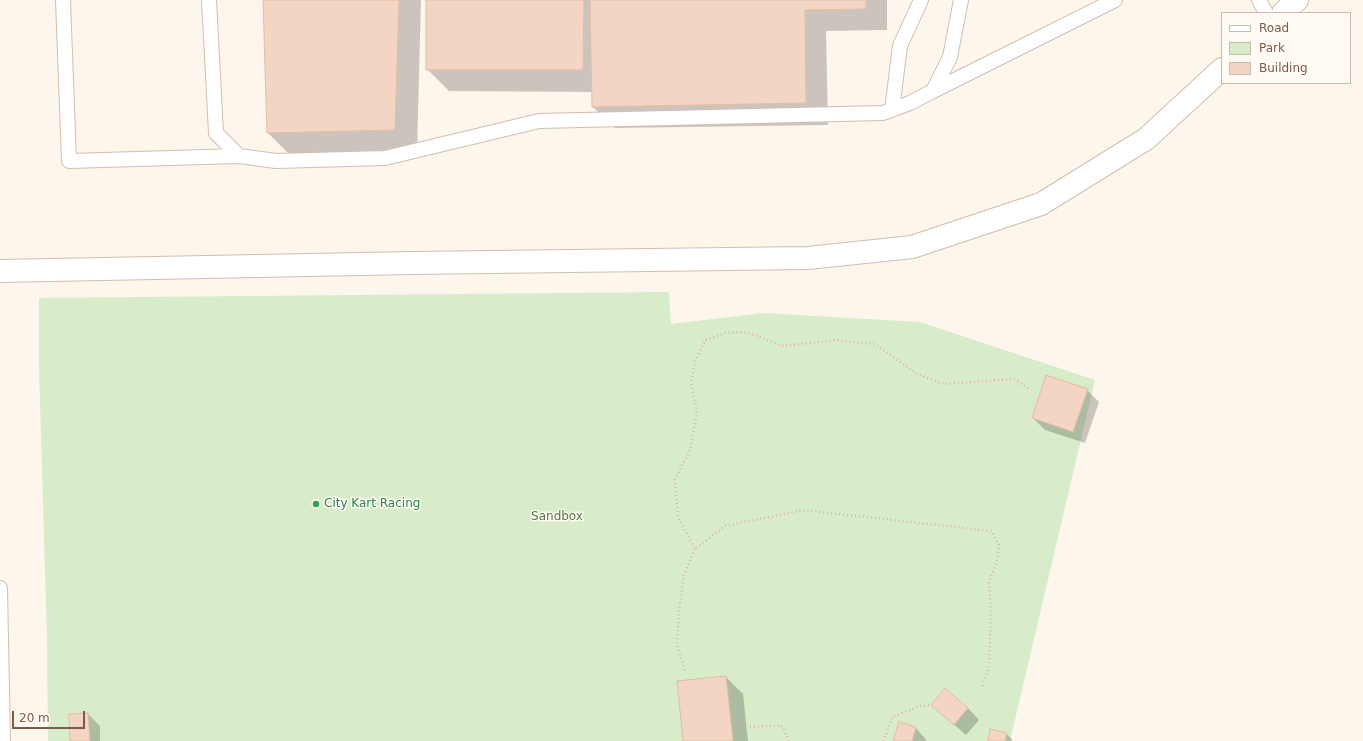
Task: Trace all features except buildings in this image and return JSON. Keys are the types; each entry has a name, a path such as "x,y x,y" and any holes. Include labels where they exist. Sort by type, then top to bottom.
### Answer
{"street":[{"path":"1284,12 1297,0"},
{"path":"0,271 412,263 808,258 912,247 1041,204 1146,139 1221,70"}],"lane":[{"path":"63,0 69,161 239,156 276,161 385,158 539,120 884,113 910,103 1115,0"},
{"path":"209,0 216,133 239,156"},
{"path":"892,110 900,46 921,0"},
{"path":"933,91 950,57 961,0"},
{"path":"1259,0 1265,12"},
{"path":"0,588 3,741"}],"path":[{"path":"695,549 678,517 675,479 690,450 698,414 691,382 696,358 706,340 725,333 746,332 783,346 835,340 875,344 916,374 944,384 1014,379 1031,390"},
{"path":"685,670 677,645 679,611 684,574 695,549 724,526 803,510 991,532 999,545 997,561 989,582 991,609 989,668 982,686"},
{"path":"883,741 892,717 920,706 929,705"},
{"path":"750,727 781,725 789,741"}],"green space":[{"name":"Sandbox","path":"669,292 671,324 763,313 920,322 1095,380 1010,741 48,741 47,640 39,367 39,298"}],"place":[{"name":"City Kart Racing","path":"316,504"}]}
